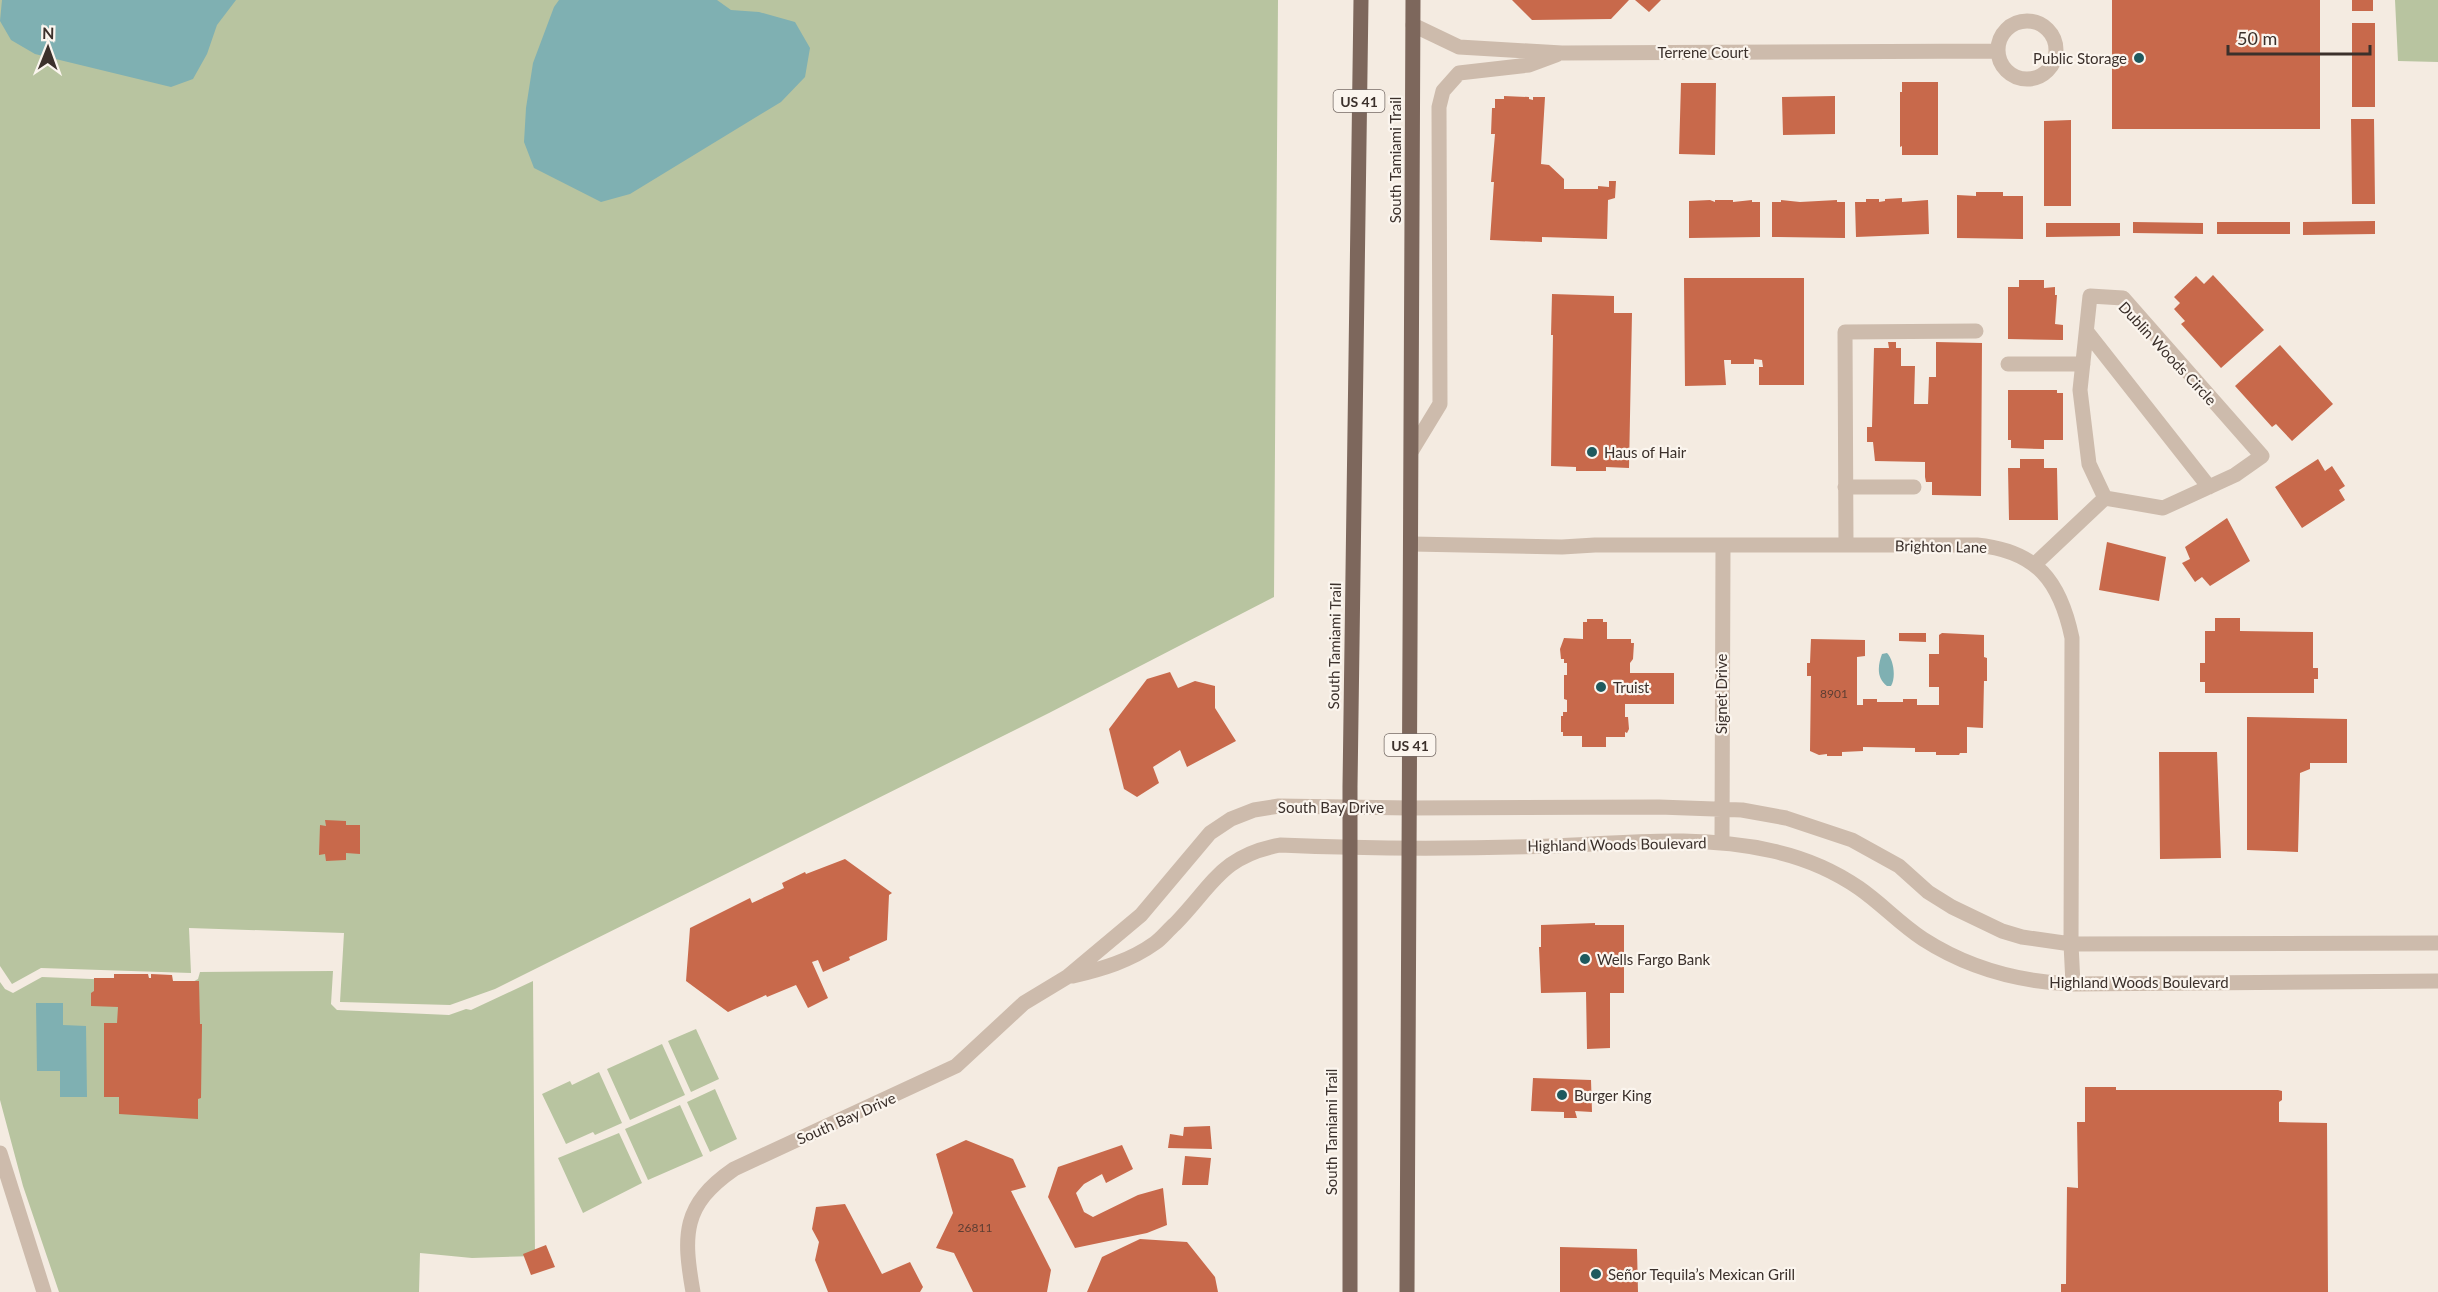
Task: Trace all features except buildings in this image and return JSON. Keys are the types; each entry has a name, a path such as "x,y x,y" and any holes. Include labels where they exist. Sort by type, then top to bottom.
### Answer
{"main road":[{"name":"South Tamiami Trail","path":"1350,1292 1350,806 1361,0"},
{"name":"South Tamiami Trail","path":"1407,1292 1413,0"}],"street":[{"name":"Terrene Court","path":"1413,25 1459,47 1562,53 1998,51"},
{"path":"1412,450 1440,405 1439,107 1443,91 1459,73 1529,65 1562,53"},
{"name":"Dublin Woods Circle","path":"2090,296 2122,298 2262,456 2235,475 2163,508 2105,498 2089,464 2080,390 2087,332 2090,296"},
{"path":"1846,545 1845,332 1976,331"},
{"path":"2087,332 2209,487"},
{"path":"2008,364 2083,364"},
{"path":"1845,487 1914,487"},
{"path":"2035,564 2105,498"},
{"name":"Brighton Lane","path":"1412,544 1562,547 1977,545 1998,547 2017,553 2035,564 2050,579 2060,596 2068,616 2072,638 2071,944 2073,984"},
{"name":"Signet Drive","path":"1722,843 1723,545"},
{"name":"South Bay Drive","path":"693,1292 687,1240 691,1218 701,1199 716,1181 734,1169 956,1066 1024,1004 1067,977 1141,915 1210,833 1231,819 1254,810 1279,806 1409,808"},
{"path":"1409,808 1659,807 1722,809 1786,818 1852,840 1899,866 1928,892 1976,920 2022,937 2071,944 2438,943"},
{"name":"Highland Woods Boulevard","path":"1408,848 1702,841 1770,850 1820,866 1858,887 1922,938 1978,966 2018,978 2073,984 2438,981"},
{"name":"South Bay Drive","path":"1067,977 1106,968 1156,942 1221,872 1238,858 1258,849 1280,845 1408,848"},
{"path":"0,1153 44,1292"}],"green space":[{"path":"0,0 1278,0 1274,597 1049,713 495,989 450,1005 340,1002 344,933 189,928 191,973 41,968 12,984 0,966"},
{"path":"2395,0 2438,0 2438,62 2398,61"},
{"path":"333,971 331,1004 337,1010 449,1015 466,1009 471,1010 533,981 535,1256 472,1258 420,1253 419,1292 59,1292 23,1186 0,1100 0,982 5,989 13,993 42,977 191,983 198,979 200,972"},
{"path":"696,1029 719,1079 691,1092 668,1041"},
{"path":"662,1044 685,1095 630,1120 607,1069"},
{"path":"599,1072 622,1123 566,1144 542,1094 570,1081 572,1085"},
{"path":"715,1089 737,1139 710,1152 687,1102"},
{"path":"680,1105 703,1156 648,1180 625,1129"},
{"path":"619,1133 642,1183 583,1213 558,1158"}],"water":[{"path":"2,0 236,0 217,25 207,54 193,79 171,87 35,54 11,40 0,21"},
{"path":"559,0 717,0 731,10 759,12 795,22 810,48 805,77 781,102 630,194 601,202 534,168 524,142 526,108 533,63 554,7"},
{"path":"1887,653 1894,669 1891,686 1883,683 1879,671 1882,654"},
{"path":"36,1003 63,1003 63,1025 86,1026 87,1097 60,1097 60,1071 37,1071"}],"place":[{"name":"Public Storage","path":"2139,58"},
{"name":"Haus of Hair","path":"1592,452"},
{"name":"Truist","path":"1601,687"},
{"name":"Wells Fargo Bank","path":"1585,959"},
{"name":"Burger King","path":"1562,1095"},
{"name":"Señor Tequila’s Mexican Grill","path":"1596,1274"}]}
